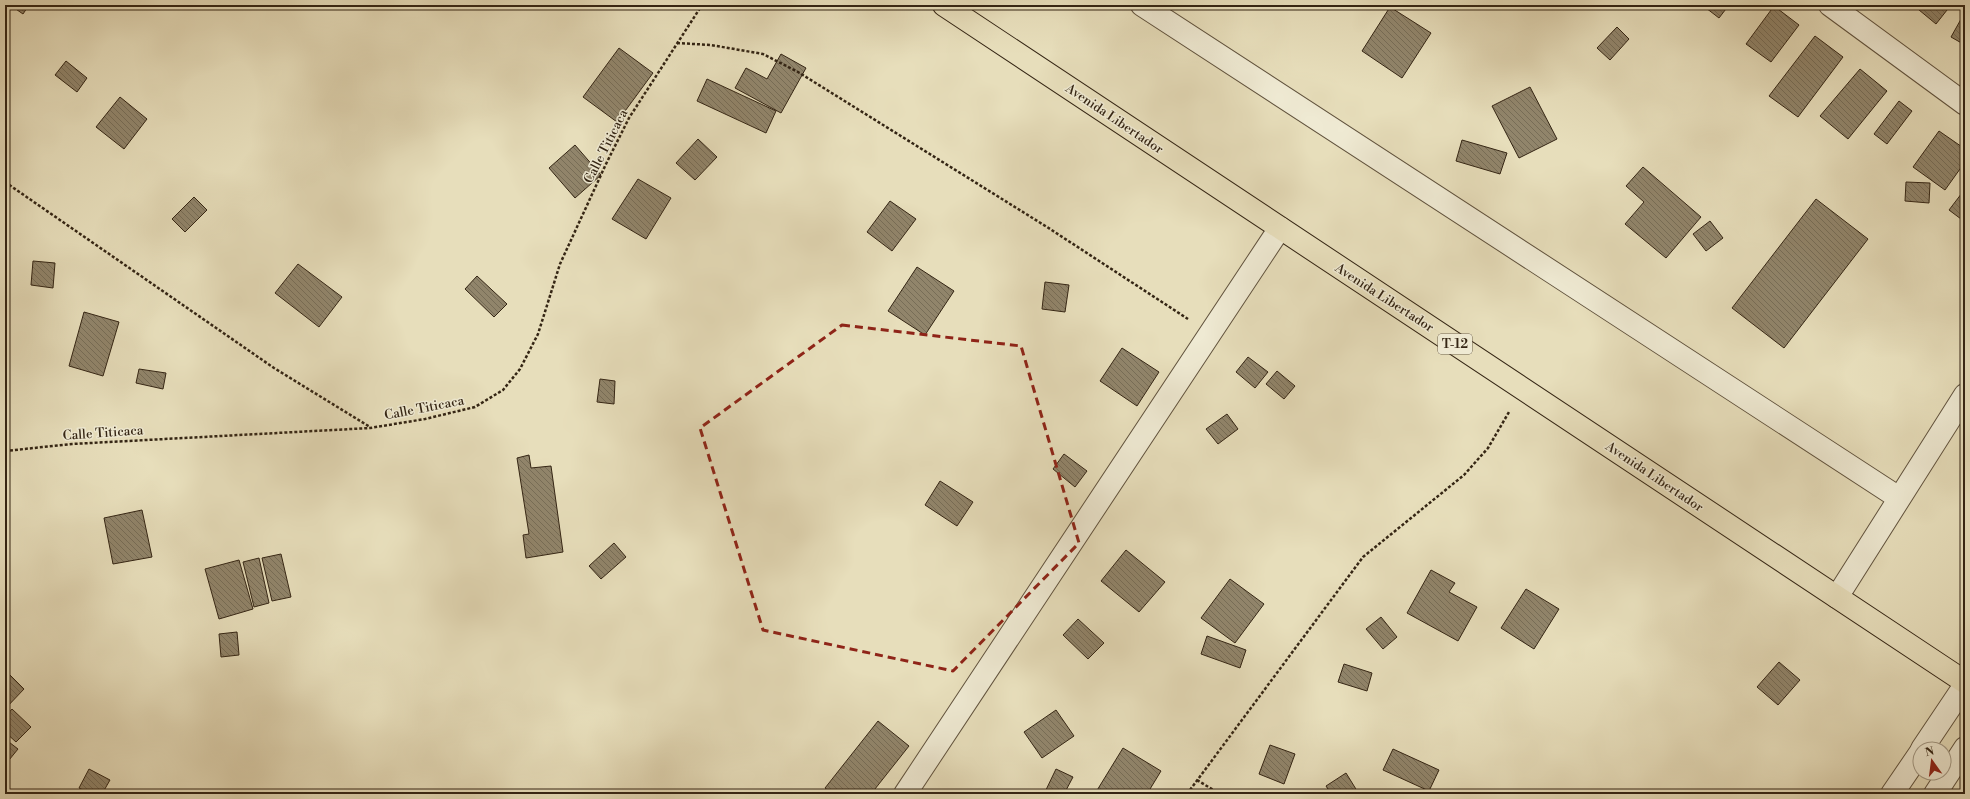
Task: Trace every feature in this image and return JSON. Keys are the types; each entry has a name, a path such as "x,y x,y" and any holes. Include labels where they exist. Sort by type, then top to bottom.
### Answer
{"highway":[{"name":"Avenida Libertador","path":"944,5 1965,683"}],"street":[{"path":"1142,5 1899,498"},
{"path":"1830,5 1965,104"},
{"path":"905,794 1280,228"},
{"path":"1837,597 1965,394"},
{"path":"1927,741 1965,683"},
{"path":"1935,794 1965,748"},
{"path":"1892,794 1912,764"}],"path":[{"name":"Calle Titicaca","path":"5,450 72,444 370,428 425,419 475,407 503,390 520,369 538,334 560,264 629,118 702,5"},
{"path":"677,43 711,45 763,54 798,72 1047,227 1210,334"},
{"path":"5,182 274,368 370,428"},
{"path":"1187,794 1364,557 1464,475 1488,448 1523,389"},
{"path":"1196,780 1220,794"}],"highlighted area":[{"path":"842,325 1021,346 1079,543 953,671 763,630 700,428"}],"building":[{"path":"10,5 29,5 23,14"},
{"path":"1708,5 1729,5 1719,18 1706,8"},
{"path":"1913,5 1951,5 1936,24"},
{"path":"1774,6 1799,25 1771,62 1746,44"},
{"path":"1390,7 1431,33 1402,78 1362,51"},
{"path":"1965,12 1965,45 1951,37"},
{"path":"1617,27 1629,39 1610,60 1597,48"},
{"path":"1815,36 1843,57 1798,117 1769,96"},
{"path":"619,48 653,73 617,122 583,97"},
{"path":"781,54 806,68 781,113 735,88 746,68 767,79"},
{"path":"66,61 87,78 77,92 55,75"},
{"path":"1860,69 1887,91 1848,139 1820,116"},
{"path":"707,79 776,111 766,133 697,101"},
{"path":"1530,87 1557,139 1519,158 1492,106"},
{"path":"120,97 147,119 124,149 96,127"},
{"path":"1899,101 1912,111 1887,144 1874,134"},
{"path":"1939,131 1965,149 1965,162 1945,190 1913,167"},
{"path":"698,139 717,157 695,180 676,163"},
{"path":"1462,140 1507,153 1500,174 1456,161"},
{"path":"575,145 601,175 575,198 549,168"},
{"path":"1643,167 1701,217 1666,258 1625,224 1644,202 1626,186"},
{"path":"638,179 671,198 646,239 612,219"},
{"path":"1906,182 1930,183 1929,203 1905,201"},
{"path":"1965,189 1965,222 1949,210"},
{"path":"194,197 207,210 185,232 172,219"},
{"path":"1816,199 1868,239 1784,348 1732,308"},
{"path":"890,201 916,219 892,251 867,232"},
{"path":"1710,221 1723,238 1706,251 1693,234"},
{"path":"33,261 55,263 53,288 31,285"},
{"path":"298,264 342,297 319,327 275,293"},
{"path":"917,267 954,291 925,335 888,311"},
{"path":"477,276 507,304 494,317 465,289"},
{"path":"1045,282 1069,285 1065,312 1042,309"},
{"path":"84,312 119,322 103,376 69,366"},
{"path":"1122,348 1159,372 1137,406 1100,381"},
{"path":"1248,357 1268,372 1255,388 1236,372"},
{"path":"139,369 166,373 163,389 136,383"},
{"path":"1277,371 1295,386 1284,399 1266,384"},
{"path":"600,379 615,381 614,404 597,402"},
{"path":"1227,414 1238,429 1218,444 1206,429"},
{"path":"1064,454 1087,471 1075,487 1053,469"},
{"path":"529,455 531,468 551,466 563,552 526,558 523,535 529,534 517,458"},
{"path":"940,481 973,502 957,526 925,505"},
{"path":"142,510 152,557 113,564 104,518"},
{"path":"614,543 626,557 601,579 589,566"},
{"path":"1126,550 1165,582 1139,612 1101,581"},
{"path":"281,554 291,597 272,601 262,558"},
{"path":"259,558 269,603 254,607 243,562"},
{"path":"239,560 253,609 219,619 205,569"},
{"path":"1431,570 1455,583 1449,592 1477,607 1458,641 1407,613"},
{"path":"1230,579 1264,604 1235,643 1201,618"},
{"path":"1526,589 1559,609 1534,649 1501,628"},
{"path":"1381,617 1397,637 1383,649 1366,629"},
{"path":"1078,619 1104,643 1088,659 1063,635"},
{"path":"237,632 239,655 221,657 219,634"},
{"path":"1207,636 1246,650 1240,668 1201,654"},
{"path":"1779,662 1800,680 1778,705 1757,687"},
{"path":"1344,664 1372,673 1367,691 1338,682"},
{"path":"5,670 24,689 5,709"},
{"path":"12,709 31,727 16,742 5,732 5,717"},
{"path":"1056,710 1074,736 1042,758 1024,732"},
{"path":"878,721 909,746 871,794 833,794 825,788"},
{"path":"5,739 18,749 5,765"},
{"path":"1270,745 1295,754 1284,784 1259,774"},
{"path":"1123,748 1161,771 1147,794 1099,794 1096,792"},
{"path":"1393,749 1439,770 1429,791 1383,770"},
{"path":"89,769 110,780 102,794 91,794 79,788"},
{"path":"1056,769 1073,777 1064,794 1044,794"},
{"path":"1346,773 1359,794 1331,794 1326,786"}]}
